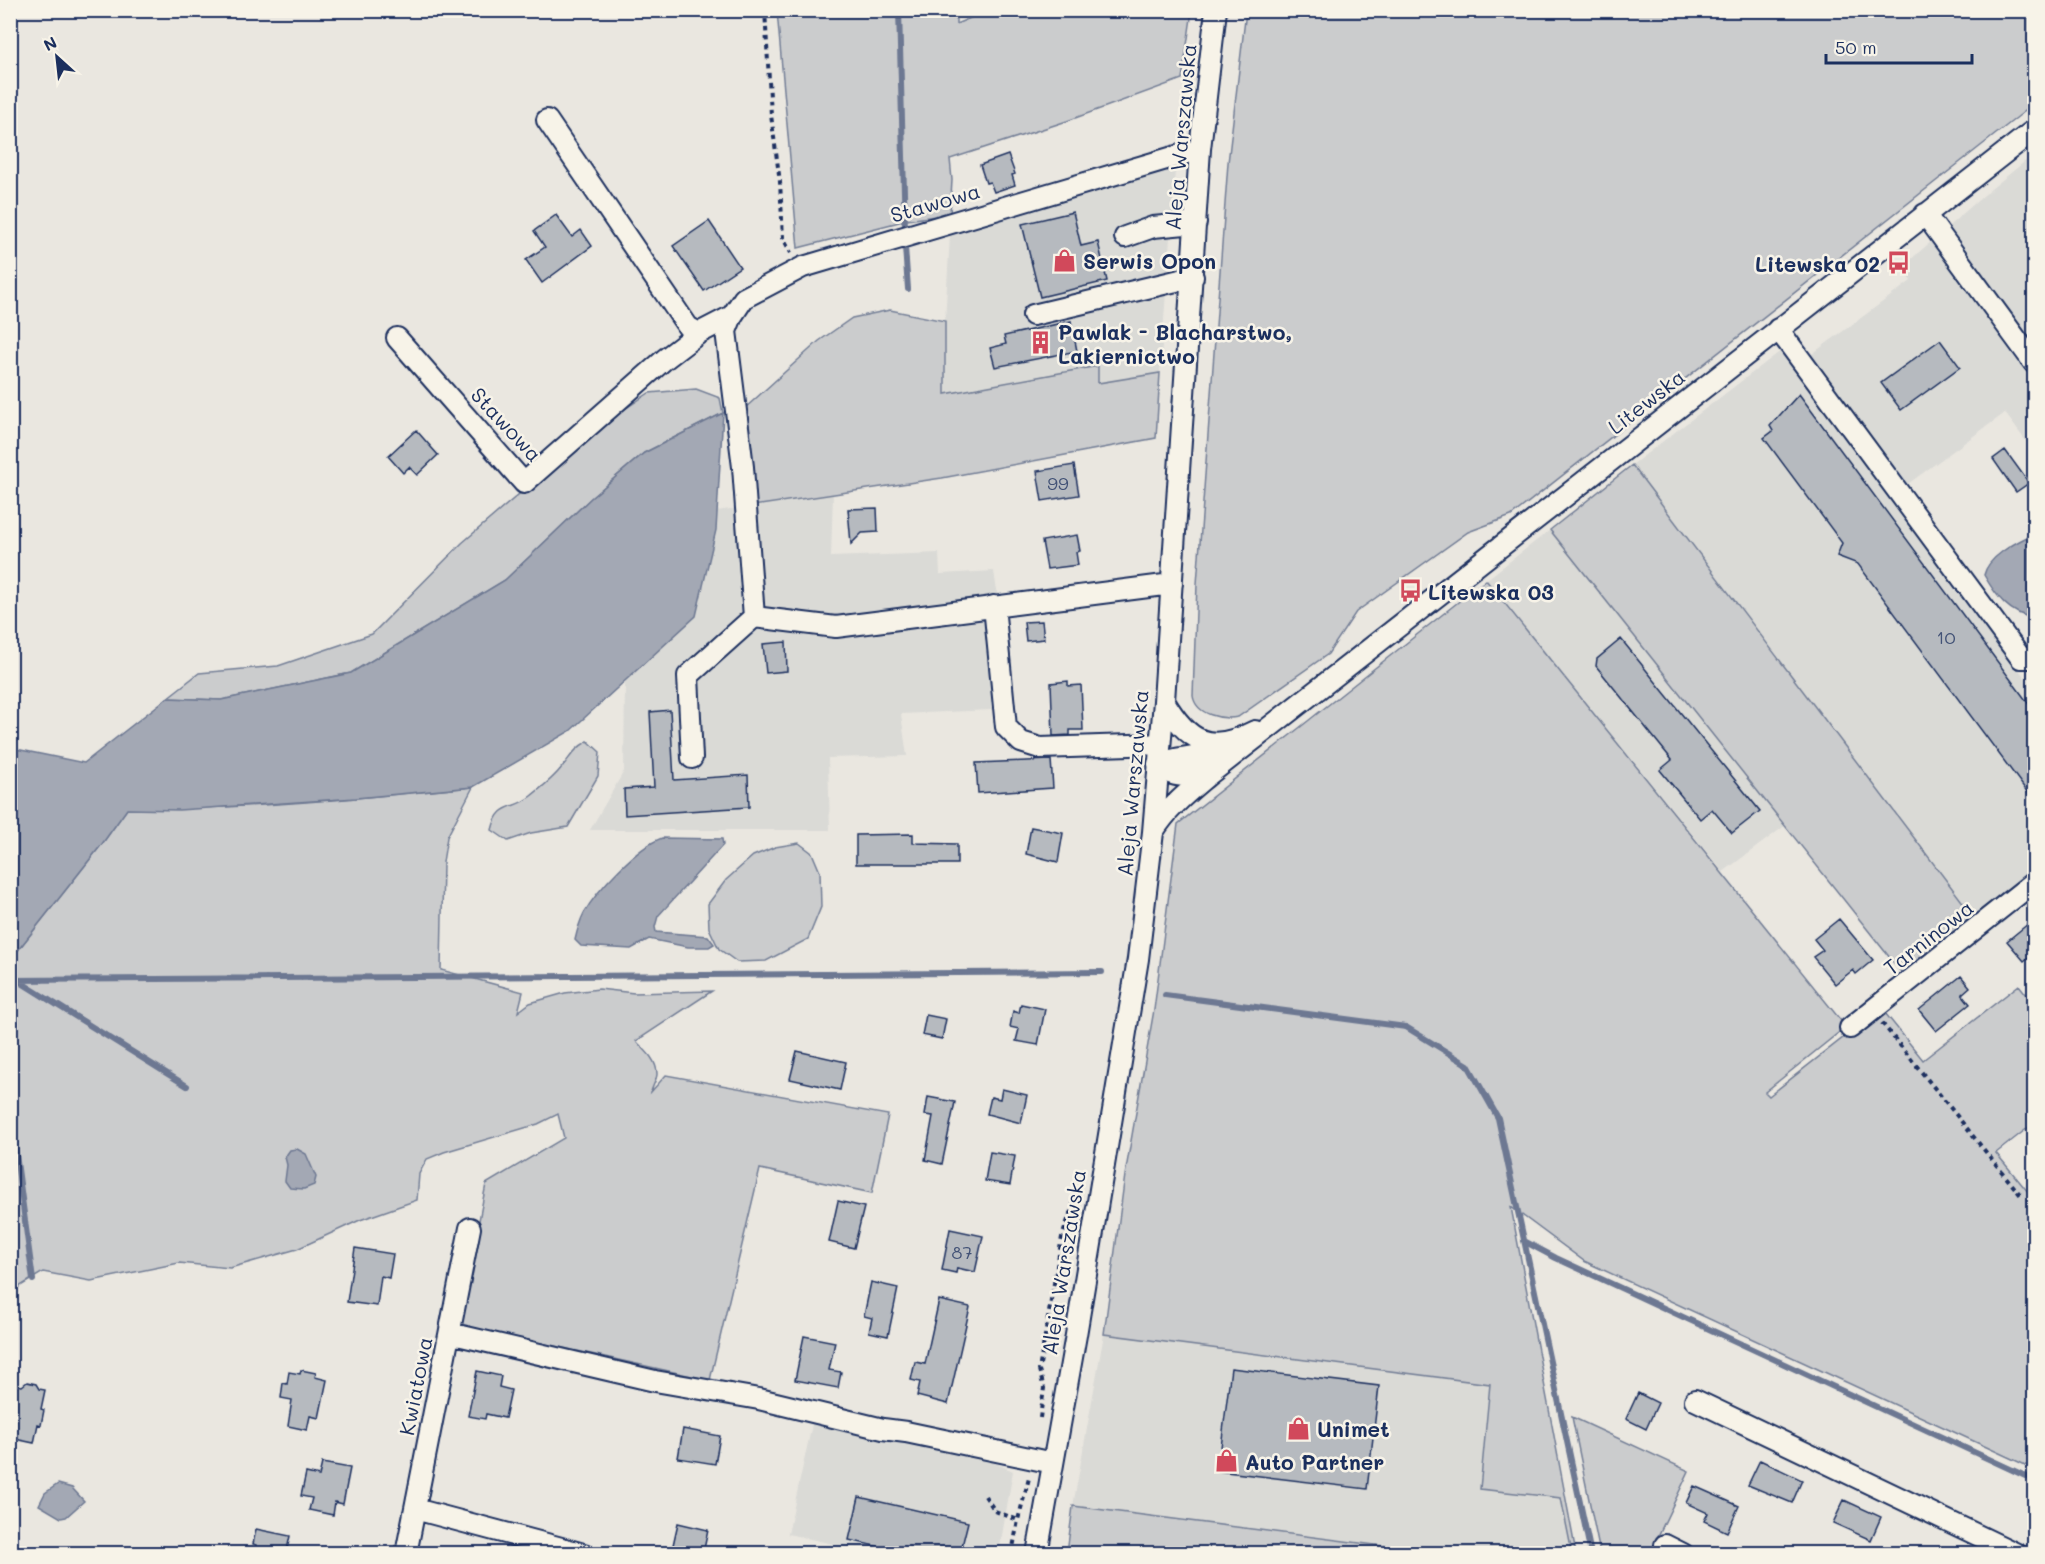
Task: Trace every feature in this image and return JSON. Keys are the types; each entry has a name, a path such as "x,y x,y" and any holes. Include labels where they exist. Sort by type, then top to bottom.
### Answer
{"street":[{"name":"Aleja Warszawska","path":"1037,1554 1138,959 1153,832 1164,701 1200,149 1216,10"},
{"path":"547,120 688,327 699,333"},
{"name":"Litewska","path":"1288,711 2034,130"},
{"name":"Stawowa","path":"397,338 524,483 665,359 699,333 732,316 744,298 772,282 803,267 1200,149"},
{"path":"1925,214 2034,363"},
{"path":"1125,237 1154,227 1196,223"},
{"path":"1033,315 1193,277"},
{"path":"732,316 726,331 743,467 754,617"},
{"path":"1778,328 2021,657 2034,658"},
{"path":"692,758 688,676 754,617 836,627 1172,584"},
{"path":"994,606 1006,727 1021,742 1040,748 1160,744"},
{"path":"1164,701 1177,722 1198,739 1208,743 1229,742"},
{"path":"1216,769 1176,777 1168,774 1158,764 1218,750 1288,711"},
{"path":"1153,832 1175,803 1288,711"},
{"name":"Tarninowa","path":"1850,1028 2034,882"},
{"name":"Kwiatowa","path":"406,1554 470,1228"},
{"path":"449,1335 462,1336 655,1381 759,1399 883,1429 1053,1463"},
{"path":"1695,1400 2017,1554"},
{"path":"415,1509 584,1554"}],"path":[{"path":"765,10 771,115 780,182 783,238 793,257 803,267"},
{"path":"1872,1011 2023,1198"},
{"path":"1040,1419 1044,1388 1039,1370 1060,1248 1081,1184"},
{"path":"1012,1554 1018,1520 1034,1461"},
{"path":"985,1496 995,1511 1018,1520"}],"shaded area":[{"path":"777,11 956,11 956,24 987,11 1192,11 1182,79 1067,121 950,159 952,180 950,214 907,220 798,248"},
{"path":"1246,11 2034,11 2034,104 1511,516 1468,532 1356,612 1328,654 1238,717 1225,718 1204,712 1199,708 1193,696 1197,584 1228,163"},
{"path":"2034,154 2034,452 2005,413 1905,486 1808,357 1911,281 1901,268"},
{"path":"1164,170 1175,171 1160,373 1097,384 1098,366 944,394 950,235"},
{"path":"890,310 945,321 945,394 1098,366 1098,383 1160,373 1156,438 942,478 753,506 743,410 819,341 852,318"},
{"path":"1782,350 2034,690 2034,874 1977,921 1632,465"},
{"path":"696,389 720,398 723,413 644,453 591,498 505,580 351,673 221,700 167,698 199,673 278,666 372,634 462,543 595,429 649,393"},
{"path":"723,413 716,530 696,616 570,731 473,787 356,798 179,810 127,809 11,959 11,748 84,763 167,698 221,700 351,673 505,580 591,498 644,453"},
{"path":"1632,465 1977,921 1765,1092 1769,1096 1881,1008 1923,1060 2019,985 2034,1004 2034,1123 1996,1153 2034,1197 2034,1469 1584,1261 1511,1207 1576,1553 1572,1553 1561,1498 1480,1489 1490,1384 1104,1334 1125,1175 1154,1010 1178,824 1486,580 1842,1022 1902,973 1550,530"},
{"path":"833,494 831,557 939,553 940,574 994,571 1014,709 901,714 907,756 828,758 830,830 590,830 624,771 625,679 696,616 716,530 717,511"},
{"path":"1550,530 1786,825 1723,872 1486,580"},
{"path":"2029,536 2034,537 2034,618 2017,613 2004,603 1984,575 1990,562 2009,547"},
{"path":"588,741 600,752 598,776 568,827 531,833 508,841 492,830 503,810 524,801 539,789 555,775 576,750"},
{"path":"473,787 447,837 443,862 441,970 523,992 518,1012 530,1003 565,993 599,989 634,993 712,991 636,1041 650,1055 655,1064 657,1076 651,1092 666,1075 888,1115 872,1193 760,1169 710,1380 459,1325 486,1184 564,1138 558,1114 538,1124 427,1159 419,1174 417,1200 360,1220 297,1249 230,1268 179,1263 91,1281 43,1272 11,1292 11,959 127,809 257,805"},
{"path":"662,838 722,839 723,845 658,916 655,927 656,932 708,936 714,944 709,947 688,947 649,939 631,949 581,946 575,940 581,919 590,904 630,860 641,850"},
{"path":"799,843 812,853 820,872 821,907 808,939 766,961 737,962 719,949 709,928 708,904 726,880 753,856 775,847"},
{"path":"297,1149 306,1154 316,1177 314,1185 304,1189 290,1188 285,1181 287,1165 285,1157 290,1150"},
{"path":"1104,1334 1491,1384 1480,1488 1561,1498 1572,1553 1437,1553 1073,1506"},
{"path":"1572,1417 1689,1471 1650,1553 1600,1553"},
{"path":"813,1420 981,1457 1013,1471 999,1553 874,1553 788,1534"},
{"path":"58,1484 72,1488 84,1501 66,1517 61,1518 39,1505 45,1493"},
{"path":"1073,1506 1437,1553 1067,1553"}],"building":[{"path":"1008,155 1015,174 1012,175 1015,185 994,192 990,182 986,183 980,165"},
{"path":"1073,212 1081,246 1098,242 1107,281 1040,297 1022,224"},
{"path":"556,215 572,237 581,230 592,246 542,283 526,260 545,247 534,231"},
{"path":"709,221 740,267 704,291 673,246"},
{"name":"Pawlak - Blacharstwo, Lakiernictwo","path":"1071,321 1077,351 995,367 990,348 1006,344 1004,336"},
{"path":"1940,340 1960,367 1901,410 1881,383"},
{"path":"1799,394 2034,711 2034,801 1858,564 1837,556 1842,543 1764,438 1773,431 1770,426"},
{"path":"416,430 438,455 417,475 409,467 403,473 388,456"},
{"path":"2005,450 2029,483 2016,492 1993,459"},
{"path":"1074,465 1079,495 1042,501 1037,471"},
{"path":"877,508 878,532 862,533 851,544 848,509"},
{"path":"1077,535 1080,551 1076,552 1078,565 1047,569 1042,541"},
{"path":"1042,621 1044,639 1026,641 1024,622"},
{"path":"1621,639 1760,811 1732,833 1712,809 1700,819 1660,770 1672,760 1596,666 1597,659"},
{"path":"786,642 787,671 766,673 763,644"},
{"path":"1068,681 1068,686 1081,685 1083,730 1070,730 1070,735 1053,736 1051,683"},
{"path":"670,710 674,780 748,775 749,807 625,815 624,789 654,787 650,712"},
{"path":"1051,760 1053,788 978,793 976,763"},
{"path":"1031,827 1063,833 1058,862 1026,854"},
{"path":"913,834 913,843 957,844 957,864 856,864 856,835"},
{"path":"1839,919 1873,960 1856,974 1853,970 1835,984 1813,957 1823,950 1814,939"},
{"path":"2034,919 2034,953 2024,961 2007,941"},
{"path":"1961,976 1970,987 1962,994 1970,1004 1936,1031 1919,1010"},
{"path":"1021,1004 1045,1009 1038,1045 1016,1041 1019,1029 1010,1027 1013,1011 1019,1013"},
{"path":"926,1015 946,1019 942,1039 922,1035"},
{"path":"797,1051 846,1062 840,1090 790,1079"},
{"path":"1002,1089 1027,1095 1021,1123 987,1114 991,1097 1000,1099"},
{"path":"928,1097 955,1102 942,1164 925,1160 933,1116 925,1115"},
{"path":"990,1152 1015,1156 1010,1185 985,1181"},
{"path":"838,1201 864,1207 854,1248 829,1242"},
{"path":"950,1229 983,1236 975,1272 957,1268 956,1273 942,1270"},
{"path":"355,1248 393,1254 389,1278 381,1276 377,1306 347,1302"},
{"path":"871,1282 898,1288 888,1336 869,1332 872,1318 864,1316"},
{"path":"939,1300 970,1307 948,1404 917,1396 920,1382 911,1380 915,1362 925,1364"},
{"path":"804,1336 835,1342 829,1370 841,1372 838,1388 795,1380"},
{"name":"Unimet","path":"1231,1368 1379,1386 1367,1489 1218,1471"},
{"path":"301,1370 316,1373 315,1377 327,1380 319,1418 310,1416 307,1430 288,1426 292,1400 281,1398 283,1383 287,1384 289,1372 300,1374"},
{"path":"477,1371 501,1376 499,1387 511,1390 505,1418 486,1414 485,1419 468,1416"},
{"path":"27,1382 36,1384 39,1389 45,1390 41,1409 44,1410 41,1425 38,1424 34,1443 10,1438 10,1417 17,1385 22,1386"},
{"path":"1638,1393 1658,1403 1646,1429 1626,1419"},
{"path":"683,1429 720,1436 715,1464 678,1458"},
{"path":"1760,1460 1802,1480 1792,1503 1748,1485"},
{"path":"322,1463 350,1468 343,1504 335,1502 333,1515 309,1510 312,1498 301,1496 306,1473 319,1476"},
{"path":"1694,1486 1739,1506 1727,1532 1704,1521 1708,1513 1686,1503"},
{"path":"859,1497 968,1522 960,1554 910,1554 849,1540"},
{"path":"1844,1500 1881,1517 1871,1540 1833,1523"},
{"path":"678,1523 708,1530 703,1554 671,1554"},
{"path":"256,1529 290,1536 286,1554 255,1554 256,1545 253,1544"}],"waterway":[{"path":"899,10 905,229"},
{"path":"905,247 908,289"},
{"path":"10,980 1102,972"},
{"path":"17,980 187,1086"},
{"path":"1165,995 1406,1027 1468,1065 1498,1118 1591,1554"},
{"path":"10,1110 33,1280"},
{"path":"1524,1241 1556,1258 2034,1480"}],"place":[{"name":"Serwis Opon","path":"1065,260"},
{"name":"Litewska 02","path":"1898,263"},
{"name":"Pawlak - Blacharstwo, Lakiernictwo","path":"1040,343"},
{"name":"Litewska 03","path":"1410,591"},
{"name":"Unimet","path":"1299,1428"},
{"name":"Auto Partner","path":"1227,1461"}]}
